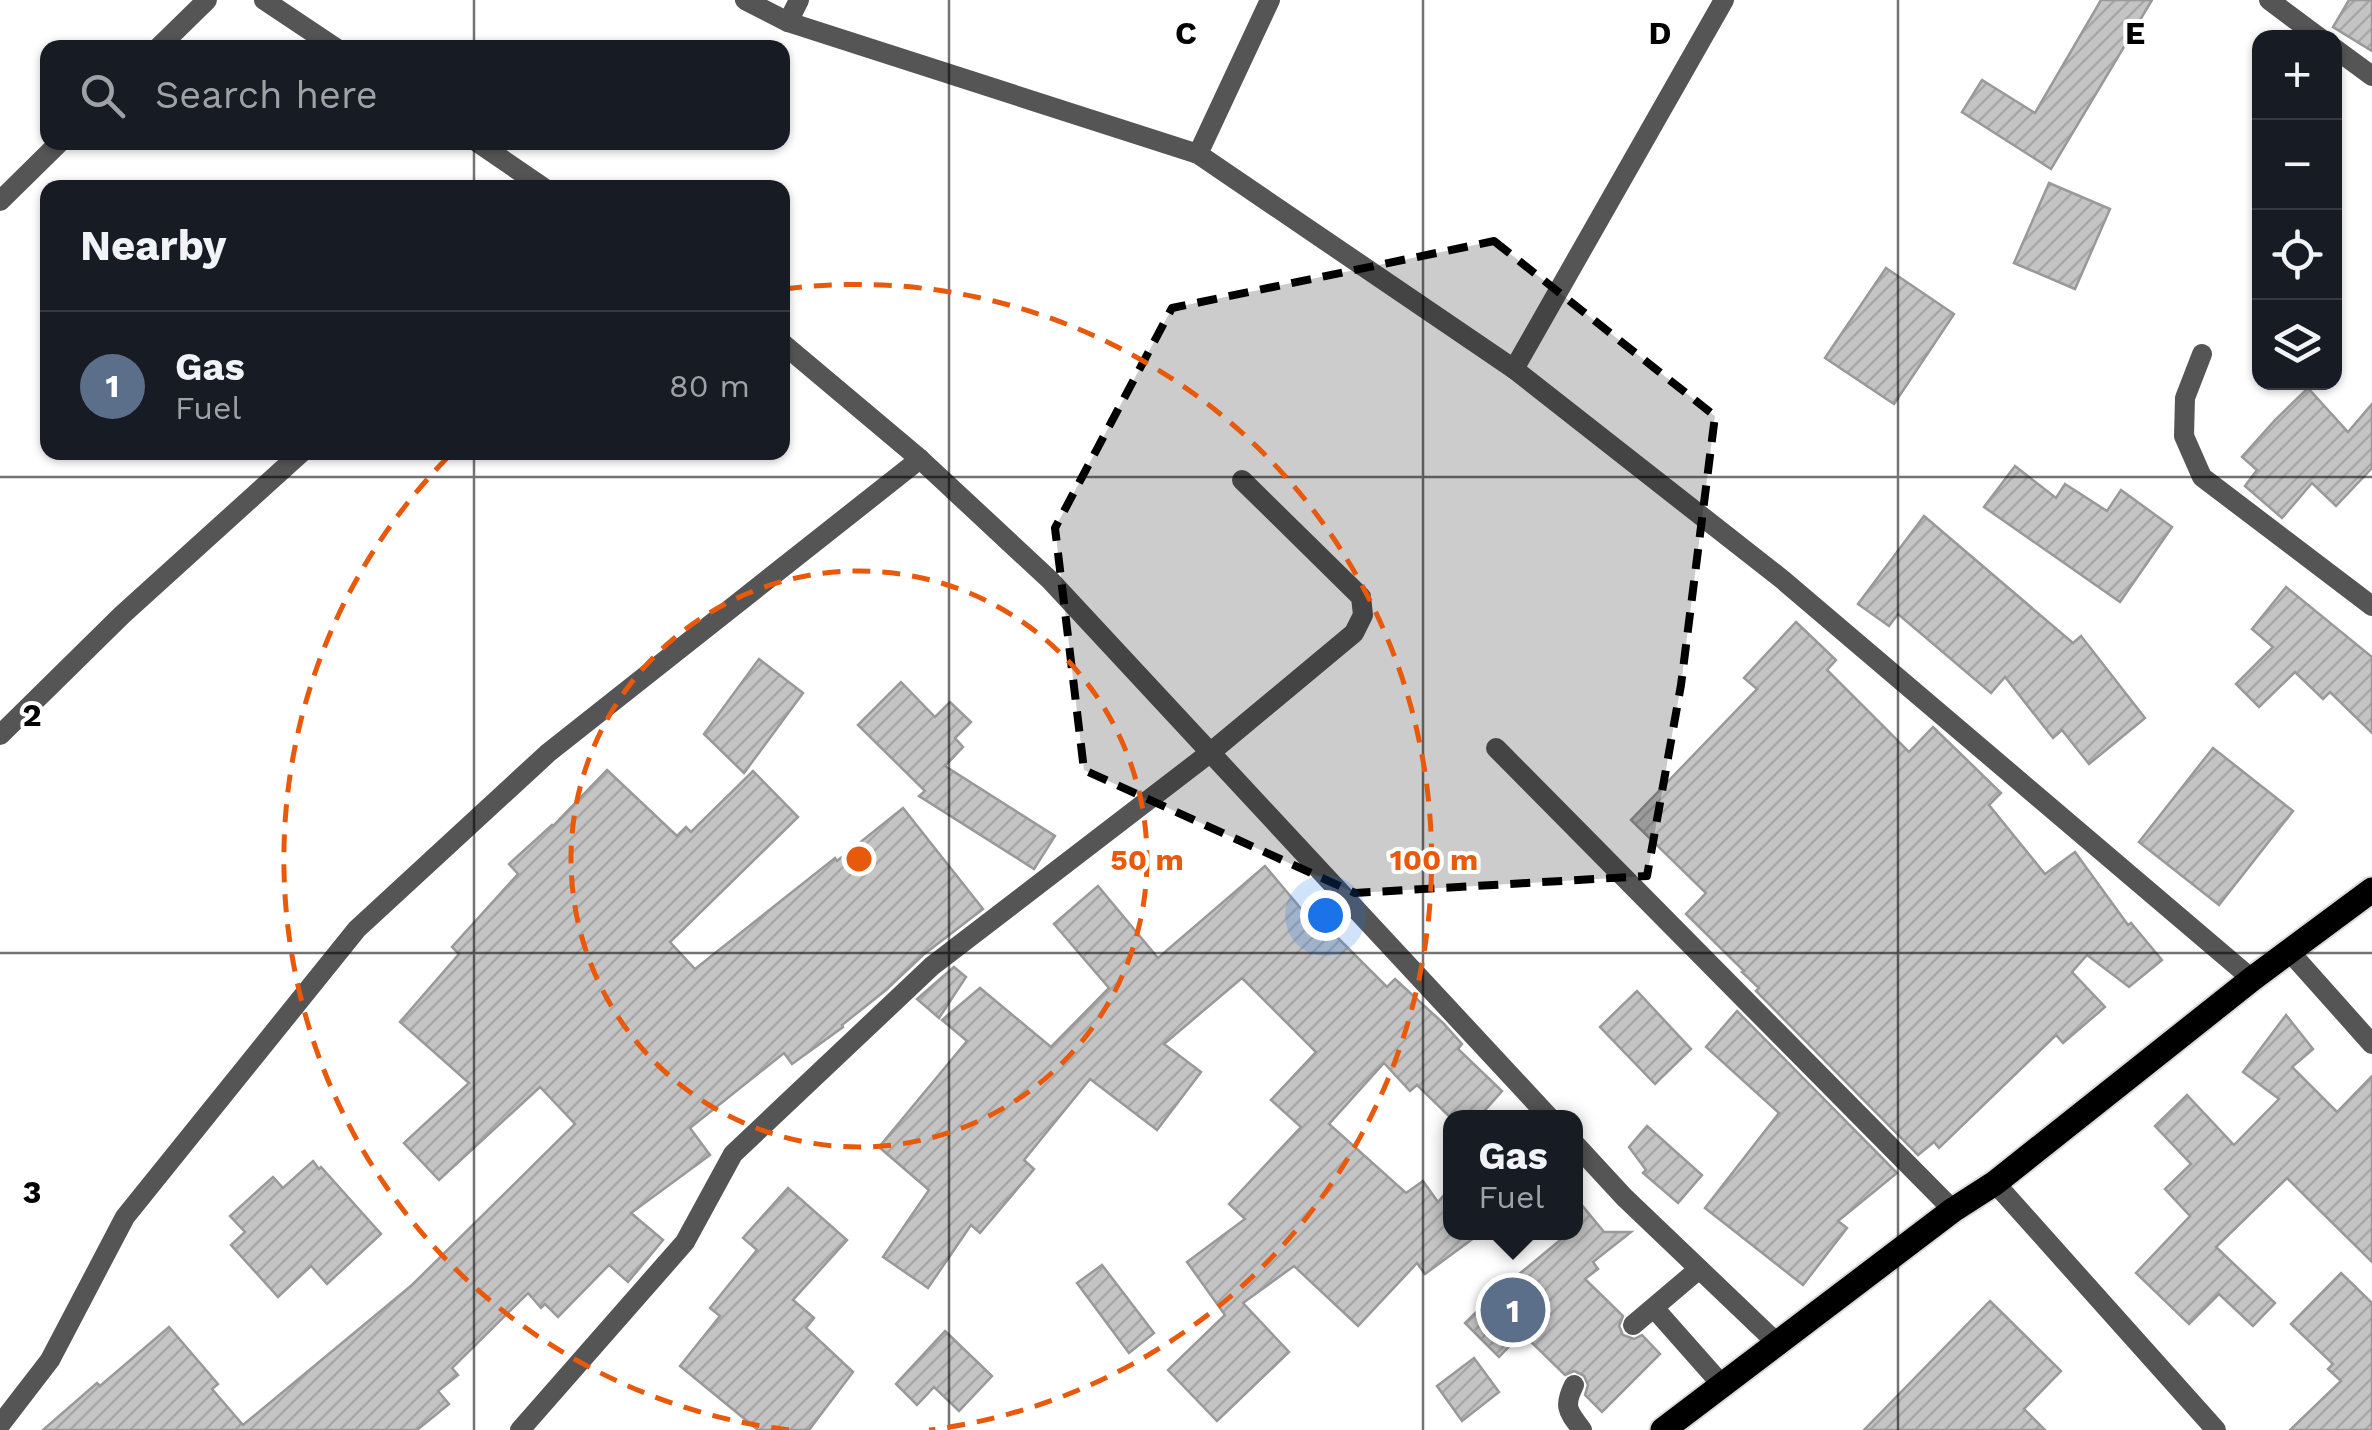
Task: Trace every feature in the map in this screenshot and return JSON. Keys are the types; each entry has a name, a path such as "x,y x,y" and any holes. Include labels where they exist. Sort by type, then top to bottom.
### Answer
{"main road":[{"path":"1679,1425 1723,1386 1953,1210 1995,1183 2252,979 2372,890"}],"street":[{"path":"166,40 207,0"},
{"path":"264,0 324,40"},
{"path":"746,0 788,22 1198,154 1514,370 1783,580 2252,979"},
{"path":"788,22 799,0"},
{"path":"1198,154 1270,0"},
{"path":"1514,370 1724,0"},
{"path":"2269,0 2309,30"},
{"path":"2342,54 2372,76"},
{"path":"0,200 52,150"},
{"path":"489,150 532,180"},
{"path":"790,350 920,459 1050,580 1543,1110"},
{"path":"2202,354 2185,398 2184,436 2202,477 2372,606"},
{"path":"0,1426 50,1360 125,1218 357,929 548,753 920,459"},
{"path":"0,735 122,615 293,460"},
{"path":"520,1430 684,1242 732,1154 932,966 1210,752 1354,632 1363,615 1361,597 1242,480"},
{"path":"1496,748 1953,1210"},
{"path":"2290,952 2372,1044"},
{"path":"1583,1153 1778,1345"},
{"path":"1995,1183 2216,1430"},
{"path":"1633,1325 1699,1269"},
{"path":"1654,1308 1723,1386"},
{"path":"1574,1385 1567,1399 1569,1412 1582,1430"}],"highlighted area":[{"path":"1494,241 1715,416 1681,685 1647,876 1355,893 1084,770 1055,528 1172,308"}],"building":[{"path":"2101,0 2152,0 2051,169 1962,112 1982,80 2035,113"},
{"path":"2349,0 2372,0 2372,51 2333,27"},
{"path":"2049,183 2110,209 2075,289 2014,263"},
{"path":"1886,268 1954,314 1894,404 1825,358"},
{"path":"2306,390 2348,432 2372,404 2372,468 2336,506 2312,483 2282,518 2245,486 2257,470 2242,457"},
{"path":"2015,466 2056,498 2065,484 2107,511 2121,490 2172,527 2120,602 1984,507"},
{"path":"1924,516 2073,643 2081,636 2145,718 2089,764 2062,730 2053,738 2005,677 1991,693 1898,614 1889,626 1858,604"},
{"path":"2286,587 2372,657 2372,733 2330,692 2323,699 2295,672 2259,707 2236,684 2273,647 2252,629"},
{"path":"1796,622 1836,660 1827,670 1909,752 1933,727 2001,793 1989,805 2045,874 2075,852 2128,925 2131,923 2162,960 2129,987 2087,955 2072,972 2105,1007 2063,1043 2056,1035 1939,1148 1934,1142 1918,1155 1686,914 1706,893 1631,820 1757,689 1744,678"},
{"path":"759,659 803,693 744,773 704,734"},
{"path":"901,682 935,717 950,702 971,722 955,738 963,747 945,766 1055,836 1034,869 919,796 925,791 858,725"},
{"path":"2213,748 2293,811 2219,905 2139,842"},
{"path":"607,770 677,836 686,827 691,832 753,771 798,817 670,942 695,969 903,808 983,909 923,955 843,1027 792,1064 784,1053 690,1128 710,1155 631,1213 663,1240 628,1282 609,1265 558,1317 545,1304 541,1308 528,1293 452,1368 458,1375 438,1391 449,1404 417,1430 43,1430 169,1327 218,1384 212,1389 243,1425 412,1285 575,1124 540,1087 439,1180 404,1143 469,1083 400,1022 459,954 452,947 518,874 509,864 553,826"},
{"path":"1265,866 1324,936 1330,930 1387,987 1395,979 1443,1023 1462,1044 1458,1049 1502,1091 1485,1110 1443,1110 1417,1085 1410,1091 1384,1063 1329,1124 1406,1193 1423,1181 1438,1202 1443,1196 1443,1240 1471,1240 1425,1274 1417,1263 1358,1326 1294,1266 1243,1303 1289,1352 1217,1421 1168,1370 1225,1315 1187,1262 1245,1219 1229,1204 1301,1127 1271,1100 1316,1052 1242,978 1164,1044 1201,1072 1157,1130 1090,1079 1024,1160 1034,1169 980,1233 971,1225 928,1288 883,1257 929,1190 879,1147 967,1041 942,1020 980,988 1051,1047 1109,988 1054,924 1098,886 1158,958"},
{"path":"954,967 966,977 939,1018 917,999"},
{"path":"1637,991 1691,1049 1655,1084 1600,1027"},
{"path":"1737,1011 1897,1173 1838,1221 1847,1228 1803,1285 1705,1208 1779,1113 1706,1047"},
{"path":"2286,1015 2313,1049 2292,1067 2337,1112 2372,1076 2372,1262 2287,1178 2216,1247 2275,1303 2253,1326 2219,1294 2189,1324 2136,1273 2190,1216 2165,1189 2191,1164 2155,1126 2187,1095 2234,1145 2279,1099 2243,1072"},
{"path":"1647,1126 1702,1175 1678,1203 1643,1173 1646,1170 1629,1147"},
{"path":"313,1161 381,1234 327,1284 311,1266 278,1297 231,1245 245,1232 230,1216 273,1177 283,1188"},
{"path":"788,1188 847,1240 793,1300 814,1318 806,1328 853,1372 809,1430 758,1430 680,1366 720,1316 710,1308 757,1250 743,1238"},
{"path":"1583,1206 1604,1232 1631,1232 1593,1262 1598,1269 1585,1279 1623,1316 1619,1326 1623,1335 1634,1339 1642,1335 1660,1354 1602,1412 1585,1395 1588,1385 1584,1376 1574,1371 1565,1375 1522,1333 1499,1357 1465,1323 1560,1240 1583,1240"},
{"path":"1102,1265 1154,1333 1129,1353 1077,1283"},
{"path":"2341,1273 2372,1303 2372,1430 2290,1430 2341,1381 2328,1369 2333,1364 2291,1324"},
{"path":"1990,1301 2061,1371 2024,1409 2045,1430 1864,1430"},
{"path":"945,1331 992,1376 959,1411 934,1387 917,1405 896,1384"},
{"path":"1474,1358 1499,1392 1462,1421 1437,1386"}],"place":[{"name":"Gas","path":"1513,1310"}]}
